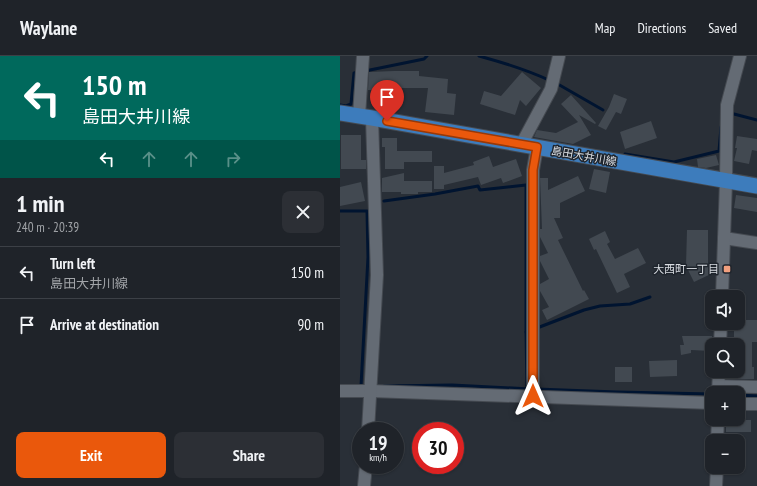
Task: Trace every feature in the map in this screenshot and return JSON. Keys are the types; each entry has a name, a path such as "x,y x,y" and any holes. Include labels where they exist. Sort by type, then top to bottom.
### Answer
{"main road":[{"name":"島田大井川線","path":"340,113 757,186"}],"street":[{"path":"363,56 365,117 377,275 369,422"},
{"path":"521,145 551,89 559,56"},
{"path":"722,290 727,105 740,56"},
{"path":"533,396 533,170 537,147"},
{"path":"724,238 757,243"},
{"path":"745,388 757,387"},
{"path":"340,392 371,391 705,403"},
{"path":"745,404 757,404"},
{"path":"364,486 365,474"},
{"path":"716,486 717,474"}],"building":[{"path":"419,71 419,76 448,79 447,93 456,94 454,115 425,112 428,88 395,88 392,112 378,110 380,90 368,90 369,72"},
{"path":"522,72 541,88 526,106 520,100 515,115 480,104 484,91 501,96"},
{"path":"614,94 627,99 621,114 616,112 606,130 598,126 609,107"},
{"path":"571,95 596,123 595,124 579,115 591,135 573,144 534,137 537,130 556,133 578,122 561,104"},
{"path":"651,121 657,138 625,149 620,132"},
{"path":"341,135 361,135 361,160 366,160 366,169 341,169"},
{"path":"737,136 757,139 757,151 752,150 749,164 734,161 737,148 735,148"},
{"path":"382,138 397,138 397,151 432,151 432,162 404,162 404,169 385,169 385,147 382,147"},
{"path":"716,155 719,165 706,168 698,167 697,159"},
{"path":"489,156 493,167 516,159 522,176 503,183 501,178 481,185 478,177 444,185 444,189 434,189 434,166 444,166 444,173 474,165 473,162"},
{"path":"594,169 610,172 606,193 589,189"},
{"path":"404,173 404,181 432,181 432,192 401,194 401,192 382,192 382,178"},
{"path":"578,176 585,191 560,203 560,218 554,218 563,238 558,240 583,291 584,290 589,299 547,320 542,310 549,307 540,291 540,284 549,279 540,261 540,256 548,253 540,237 540,229 542,229 540,178 548,178 548,190"},
{"path":"361,182 365,201 340,206 340,187"},
{"path":"736,195 757,198 757,212 734,208"},
{"path":"687,230 708,230 708,263 713,273 694,282 686,266"},
{"path":"605,231 610,242 607,244 615,259 638,248 646,263 624,274 630,287 617,293 596,249 594,250 589,239"},
{"path":"745,320 757,320 757,342 752,342 752,367 754,367 754,379 729,379 745,378 745,338 734,338 734,330 745,330"},
{"path":"682,336 712,336 712,338 705,338 705,351 691,350 691,353 681,355 680,345 684,345"},
{"path":"677,360 677,376 650,377 649,361"},
{"path":"615,367 632,367 632,382 615,382"},
{"path":"745,420 751,420 751,432 726,432 726,426 745,426"}],"waterway":[{"path":"365,71 424,59 427,56"},
{"path":"479,56 516,67 551,81"},
{"path":"340,105 346,106 351,104 354,73 359,72"},
{"path":"556,83 603,110"},
{"path":"730,114 757,120"},
{"path":"625,154 674,162 719,151 721,127"},
{"path":"384,201 478,186 480,190 526,185 526,332"},
{"path":"340,211 367,211 368,257 361,386"},
{"path":"537,328 584,310 600,306 630,304 650,297"},
{"path":"527,388 526,332 528,331"},
{"path":"384,386 452,385 530,389"},
{"path":"536,389 705,394"},
{"path":"745,395 757,396"}],"place":[{"name":"大西町一丁目","path":"727,269"}],"route":[{"path":"387,121 537,147 533,170 533,396"}]}
